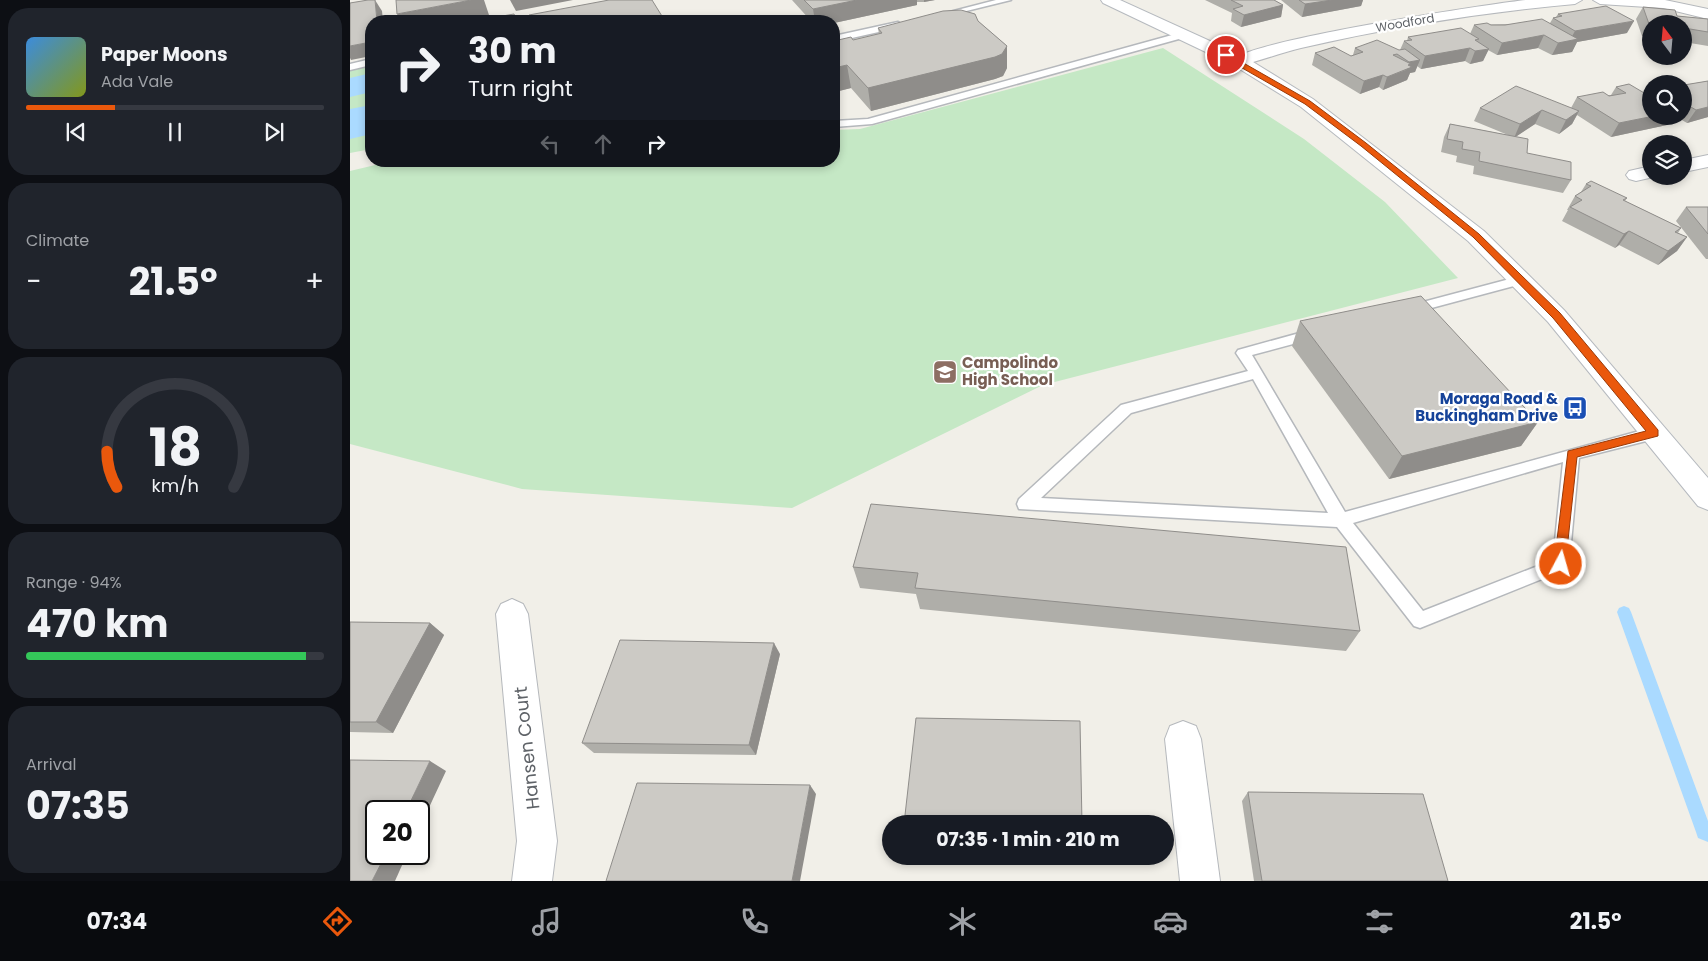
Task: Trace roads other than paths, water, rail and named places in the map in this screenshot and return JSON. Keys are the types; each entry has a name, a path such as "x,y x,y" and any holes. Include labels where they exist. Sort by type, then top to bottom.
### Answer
{"main road":[{"path":"1108,0 1239,61 1307,103 1363,144 1476,236 1556,316 1708,498"},
{"name":"Woodford","path":"1239,61 1270,50 1390,25 1499,7 1575,0"},
{"path":"1600,0 1662,2 1708,14"},
{"path":"1692,165 1708,162"},
{"name":"Hansen Court","path":"512,614 537,841 532,881"},
{"path":"1182,739 1200,881"}],"lane":[{"path":"936,16 1006,0"},
{"path":"840,38 912,22"},
{"path":"840,124 868,122 1183,35"},
{"path":"350,67 365,63"},
{"path":"1396,313 1521,280"},
{"path":"1329,330 1243,353 1257,372 1341,520 1420,620 1561,564 1572,454"},
{"path":"1257,372 1126,409 1025,504 1341,520 1572,454 1654,433"}],"water":[{"path":"365,74 365,93 350,97 350,78"},
{"path":"365,106 365,135 350,139 350,109"}],"waterway":[{"path":"1624,612 1704,832 1708,834"}],"place":[{"name":"Campolindo High School","path":"945,372"},
{"name":"Moraga Road & Buckingham Drive","path":"1575,408"}]}
